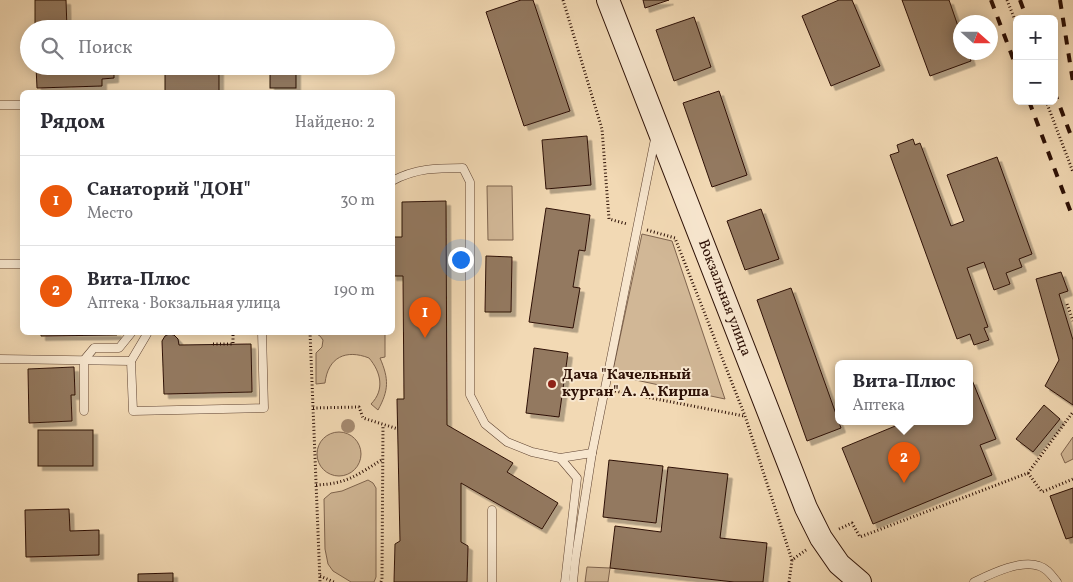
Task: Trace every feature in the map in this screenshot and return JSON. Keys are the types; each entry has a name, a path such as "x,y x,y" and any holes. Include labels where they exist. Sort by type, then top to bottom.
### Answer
{"main road":[{"name":"Вокзальная улица","path":"608,0 806,508 821,538 839,564 860,582"}],"lane":[{"path":"0,105 20,105"},
{"path":"573,582 592,453 657,127"},
{"path":"395,179 432,168 463,168 470,182 470,395 485,424 507,442 532,452 560,458 592,453"},
{"path":"0,264 20,264"},
{"path":"84,411 84,360 94,348 119,348 130,335"},
{"path":"146,335 131,361 133,411 264,408 262,335"},
{"path":"0,359 131,361"},
{"path":"560,458 577,478 565,582"},
{"path":"492,510 492,582"},
{"path":"974,582 1005,569 1029,564 1041,566 1057,582"}],"path":[{"path":"563,0 602,129 609,219 675,238 745,416 792,560 789,582"},
{"path":"1007,0 1013,15"},
{"path":"1048,105 1073,172"},
{"path":"1068,304 1073,321"},
{"path":"213,344 233,344 233,335"},
{"path":"310,335 320,582"},
{"path":"605,389 745,416"},
{"path":"313,408 359,407 363,418 398,428"},
{"path":"792,560 821,538 852,523 860,536 1028,474 1073,412"},
{"path":"381,582 383,424"},
{"path":"316,485 342,482 353,478 383,459"},
{"path":"1028,474 1042,492 1073,479"},
{"path":"320,576 334,582"}],"shaded area":[{"path":"487,186 512,186 513,240 488,240"},
{"path":"642,234 672,241 725,399 612,375"},
{"path":"318,335 385,335 385,357 380,358 385,372 386,390 378,410 371,404 380,387 379,375 369,358 353,354 340,357 330,367 325,383 316,384 316,353 322,347 323,340"},
{"path":"339,432 351,436 357,442 361,454 357,466 351,472 339,476 327,472 321,466 317,454 321,442 327,436"},
{"path":"1073,437 1073,459 1065,463 1061,454"},
{"path":"368,480 376,488 376,577 374,582 351,582 333,571 328,564 325,549 324,499 331,493 342,491"},
{"path":"587,567 610,568 608,582 585,582"}],"building":[{"path":"35,0 66,0 67,20 35,20"},
{"path":"521,0 533,0 570,111 524,126 486,12"},
{"path":"643,0 669,0 645,8"},
{"path":"839,0 852,0 880,66 831,86 802,16"},
{"path":"902,0 949,0 954,15 953,60 971,61 930,76"},
{"path":"694,17 711,67 674,81 656,30"},
{"path":"36,75 114,75 114,78 102,79 102,86 37,88"},
{"path":"165,75 219,75 219,90 165,90"},
{"path":"270,75 296,75 296,88 270,88"},
{"path":"719,91 747,175 712,187 683,103"},
{"path":"587,136 591,185 546,189 542,140"},
{"path":"913,139 915,145 920,143 951,226 964,221 947,175 997,157 1032,254 1019,259 1022,267 1006,273 1010,284 994,290 984,262 967,268 988,327 984,328 989,340 974,345 970,334 957,339 890,155 899,152 897,145"},
{"path":"446,201 447,425 513,463 507,472 558,503 542,529 461,483 461,542 468,546 467,582 394,582 395,544 400,541 397,399 404,399 403,276 395,276 395,237 402,237 402,202"},
{"path":"546,208 590,215 585,251 579,250 573,287 580,288 573,328 529,322"},
{"path":"761,209 779,259 745,270 727,221"},
{"path":"486,256 512,257 511,312 485,312"},
{"path":"1061,272 1068,291 1059,294 1073,340 1073,405 1045,386 1059,360 1036,279"},
{"path":"791,288 835,411 835,425 840,425 841,428 807,441 757,300"},
{"path":"41,335 117,335 41,336"},
{"path":"174,335 178,339 179,345 251,344 252,392 164,394 162,341 165,336"},
{"path":"534,348 568,353 559,417 526,413"},
{"path":"74,367 75,395 71,395 72,421 29,423 28,369"},
{"path":"973,382 996,439 980,445 992,475 873,524 842,448 898,425 973,425"},
{"path":"1044,405 1060,419 1033,452 1016,439"},
{"path":"38,430 93,430 93,466 38,466"},
{"path":"609,460 663,466 656,523 603,517"},
{"path":"668,467 728,474 720,538 767,543 763,582 734,582 610,568 615,526 661,532"},
{"path":"1073,488 1073,537 1066,539 1050,496"},
{"path":"69,509 70,531 99,530 99,555 26,557 25,510"},
{"path":"173,573 173,582 138,582 138,574"}],"railway":[{"path":"991,0 1014,60"},
{"path":"1020,0 1026,15"},
{"path":"1060,0 1073,82"},
{"path":"1058,102 1073,141"},
{"path":"1031,105 1073,218"}],"place":[{"name":"Санаторий \"ДОН\"","path":"425,338"},
{"name":"Дача \"Качельный курган\" А. А. Кирша","path":"552,384"},
{"name":"Вита-Плюс","path":"904,483"}]}
